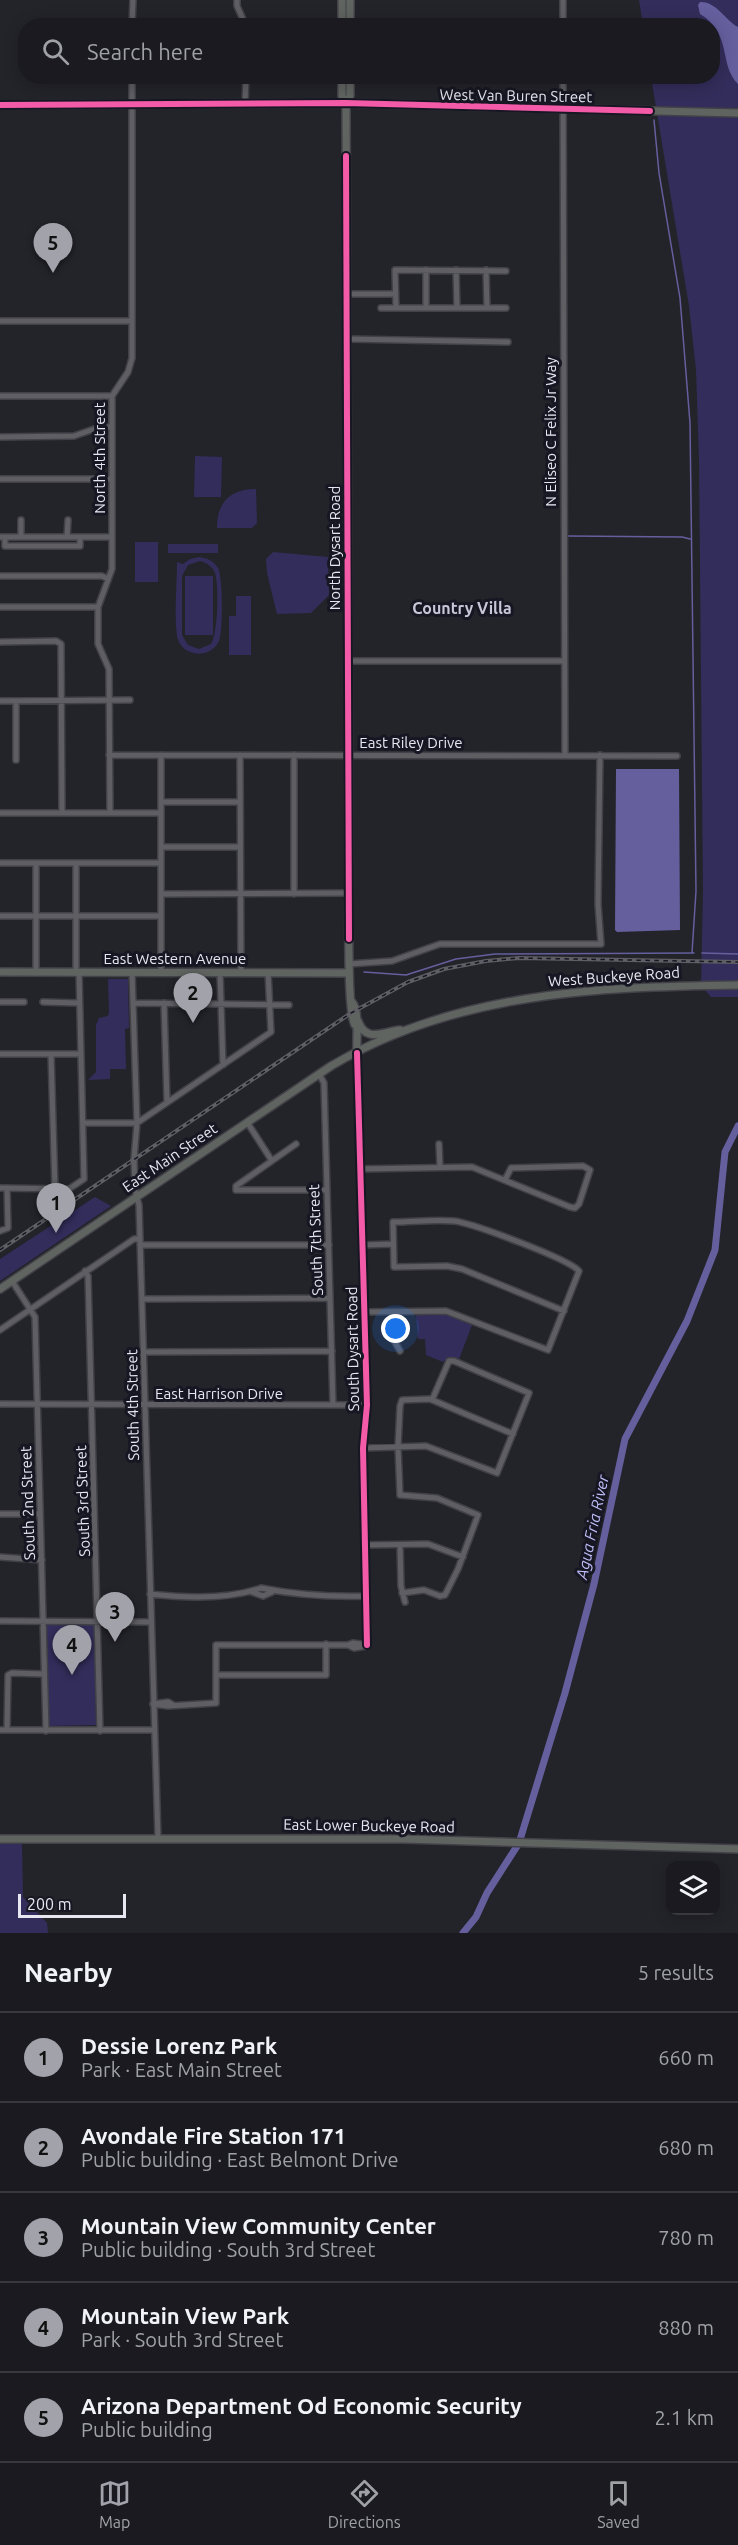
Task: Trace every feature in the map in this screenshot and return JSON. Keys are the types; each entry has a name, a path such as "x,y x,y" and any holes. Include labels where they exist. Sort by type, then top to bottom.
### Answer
{"main road":[{"path":"342,0 342,18"},
{"path":"350,0 350,18"},
{"name":"North Dysart Road","path":"342,84 342,96 346,103 350,964"},
{"name":"North Dysart Road","path":"346,103 350,96 350,84"},
{"name":"West Van Buren Street","path":"0,105 346,103 738,113"},
{"name":"South Dysart Road","path":"350,964 352,1002 356,1006 357,1053"},
{"name":"East Western Avenue","path":"0,972 349,973"},
{"name":"West Buckeye Road","path":"357,1053 409,1029 473,1010 558,993 617,988 738,985"},
{"path":"357,1023 363,1031 372,1036 409,1029"},
{"name":"East Main Street","path":"0,1289 319,1074 357,1053"},
{"name":"East Lower Buckeye Road","path":"0,1839 322,1838 738,1849"}],"street":[{"path":"132,18 133,0"},
{"path":"237,0 242,18"},
{"path":"563,0 563,18"},
{"name":"North 4th Street","path":"110,813 109,669 98,644 98,607 112,569 112,396 131,366 132,84"},
{"path":"245,104 246,84"},
{"name":"N Eliseo C Felix Jr Way","path":"563,84 565,754"},
{"path":"396,308 395,270 506,271"},
{"path":"426,270 426,308"},
{"path":"456,270 457,308"},
{"path":"486,270 487,308"},
{"path":"346,294 395,294"},
{"path":"381,308 506,308"},
{"path":"0,321 132,321"},
{"path":"346,339 508,342"},
{"path":"0,396 112,396"},
{"path":"0,436 74,436 100,427 112,427"},
{"path":"0,479 112,478"},
{"path":"21,520 21,537"},
{"path":"67,537 68,520"},
{"path":"80,537 80,546 5,546 2,537 21,537 67,537 80,537 112,537"},
{"path":"0,576 102,576 108,579"},
{"path":"0,607 98,607"},
{"path":"0,642 56,641 61,644 62,813"},
{"path":"348,661 564,661"},
{"path":"0,701 130,700"},
{"path":"16,701 16,760"},
{"name":"East Riley Drive","path":"110,755 565,754 677,756"},
{"path":"161,755 161,972"},
{"path":"240,755 241,972"},
{"path":"294,755 294,894"},
{"path":"350,964 392,961 440,944 601,944 601,918 598,904 600,755"},
{"path":"161,802 240,802"},
{"path":"0,813 161,813"},
{"path":"161,847 240,847"},
{"path":"0,863 161,863"},
{"path":"36,863 36,972"},
{"path":"0,1188 69,1189 84,1179 76,863"},
{"path":"161,894 349,893"},
{"path":"0,916 161,916"},
{"name":"South 4th Street","path":"132,972 137,1123 134,1160 135,1190 138,1196 144,1352 158,1839"},
{"path":"220,972 223,1065"},
{"path":"83,1123 137,1123 271,1032 268,972"},
{"path":"0,1002 24,1002"},
{"path":"43,1002 79,1003"},
{"path":"133,1003 289,1005"},
{"path":"164,1003 167,1102"},
{"name":"South Dysart Road","path":"326,1644 360,1648 367,1645 363,1448 367,1405 357,1053"},
{"path":"0,1054 81,1054"},
{"path":"51,1054 55,1189"},
{"name":"South 7th Street","path":"319,1074 324,1083 333,1405"},
{"path":"247,1122 272,1161"},
{"path":"296,1144 236,1186 236,1191 327,1190"},
{"path":"439,1144 440,1167"},
{"path":"360,1169 472,1167 504,1180 575,1208 579,1204 590,1170 583,1166 511,1168 504,1180"},
{"path":"0,1231 8,1228 7,1188"},
{"path":"364,1312 446,1311 548,1350 564,1311 579,1271 563,1262 468,1224 447,1221 393,1222 394,1267 447,1266 462,1269 564,1311"},
{"path":"0,1330 134,1239 140,1242 329,1245"},
{"path":"362,1245 393,1244"},
{"name":"South 3rd Street","path":"85,1271 87,1276 100,1731"},
{"name":"South 2nd Street","path":"12,1281 35,1317 46,1731"},
{"path":"142,1299 330,1298"},
{"path":"394,1312 395,1342 400,1351"},
{"path":"144,1352 332,1351"},
{"path":"363,1448 426,1446 497,1473 529,1394 454,1361 448,1362 432,1400"},
{"path":"402,1593 424,1590 443,1596 463,1557 477,1515 436,1498 400,1495 398,1448 402,1400 432,1400 513,1434"},
{"name":"East Harrison Drive","path":"0,1404 367,1405"},
{"path":"0,1514 40,1514"},
{"path":"366,1545 433,1545 463,1557"},
{"path":"400,1545 402,1593 405,1602"},
{"path":"0,1557 42,1560"},
{"path":"150,1594 198,1597 252,1592 263,1596 272,1592 323,1597 367,1596"},
{"path":"0,1621 151,1622"},
{"path":"153,1704 216,1703 216,1675 216,1645 326,1644 326,1675 216,1675"},
{"path":"7,1730 8,1675 12,1673 44,1674"},
{"path":"0,1730 154,1730"}],"shaded area":[{"path":"639,0 738,0 738,997 711,997 701,986 703,891 696,370 689,306 652,84 720,84 720,18 642,18"},
{"path":"700,2 711,4 738,27 738,84 728,67 720,38 720,18 705,18 700,14 698,5"},
{"path":"195,456 222,457 221,497 194,497"},
{"path":"256,489 257,523 252,528 217,528 222,504 232,494"},
{"path":"135,542 158,542 158,582 135,582"},
{"path":"168,544 218,544 218,553 168,553"},
{"path":"273,552 328,557 329,595 311,613 277,614 266,559"},
{"path":"199,557 212,562 218,568 221,582 222,616 219,641 209,651 196,654 184,648 177,636 177,562 183,564","holes":["200,561 211,567 215,573 217,609 211,644 199,649 188,645 182,635 182,576 188,565"]},
{"path":"185,576 213,576 213,635 185,635"},
{"path":"236,596 251,596 251,655 229,655 229,616 236,616"},
{"path":"616,769 679,769 680,930 617,932 615,930"},
{"path":"108,979 128,979 129,1028 125,1029 126,1069 110,1069 110,1079 88,1080 96,1072 96,1025 99,1018 108,1016 109,1012"},
{"path":"95,1197 111,1206 0,1281 0,1259"},
{"path":"416,1315 448,1315 472,1325 459,1359 448,1357 443,1362 426,1355 425,1339 418,1339"},
{"path":"47,1625 94,1625 96,1725 48,1726"},
{"path":"0,1843 22,1843 23,1897 47,1923 48,1933 0,1933"}],"waterway":[{"path":"654,120 659,173 680,298 690,423 696,891 692,953"},
{"path":"568,536 682,537 690,539"},
{"path":"364,972 406,975 456,959 495,954 694,953"},
{"path":"702,953 738,954"},
{"name":"Agua Fria River","path":"463,1933 476,1917 487,1893 519,1843 565,1693 594,1584 625,1439 687,1321 715,1250 725,1152 738,1126"}],"railway":[{"path":"0,1250 351,1013 408,982 444,969 486,961 519,958 738,962"}],"cycle path":[{"path":"0,105 346,103 650,111"},
{"path":"346,156 349,939"},
{"path":"357,1053 367,1405 363,1448 367,1645"}],"place":[{"name":"Arizona Department Od Economic Security","path":"53,273"},
{"name":"Avondale Fire Station 171","path":"193,1023"},
{"name":"Dessie Lorenz Park","path":"56,1233"},
{"name":"Mountain View Community Center","path":"115,1642"},
{"name":"Mountain View Park","path":"72,1675"}],"district":[{"name":"Country Villa","path":"462,608"}]}
